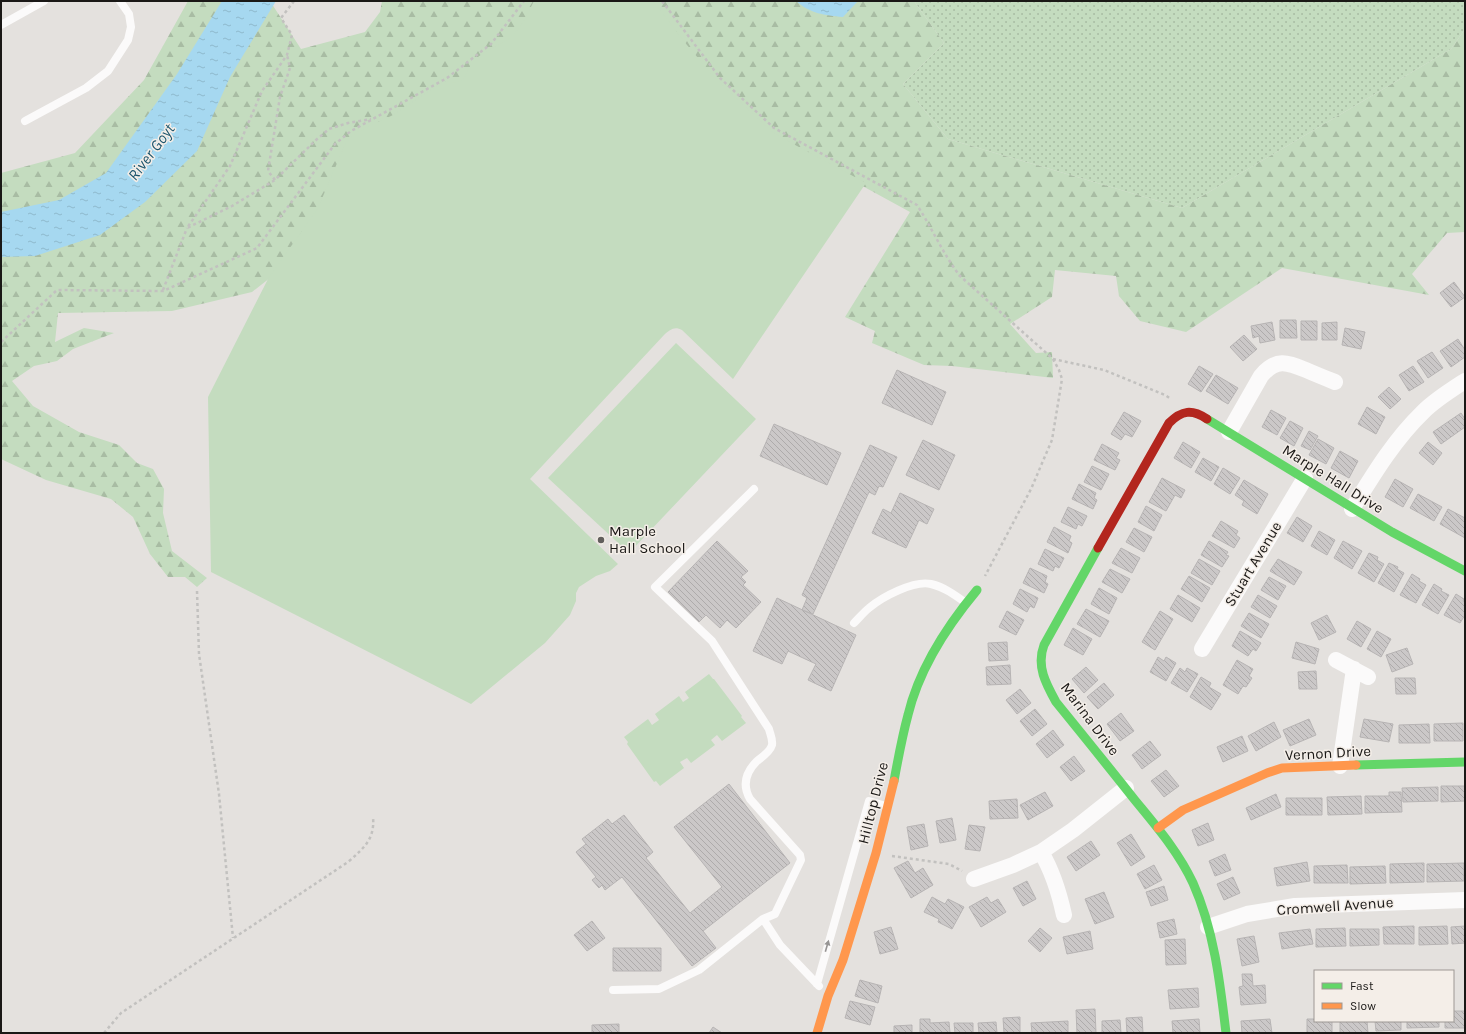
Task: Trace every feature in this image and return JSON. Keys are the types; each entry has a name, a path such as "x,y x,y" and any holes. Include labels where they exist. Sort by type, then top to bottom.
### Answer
{"street":[{"path":"1229,432 1261,376 1267,368 1274,364 1281,362 1292,364 1328,384"},
{"path":"1352,509 1394,445 1410,425 1423,411 1465,381"},
{"name":"Marple Hall Drive","path":"1187,412 1199,414 1352,509 1392,532 1465,570"},
{"name":"Marina Drive","path":"1187,412 1178,414 1169,423 1043,648 1041,661 1043,675 1052,696 1173,847 1185,867 1198,894 1208,928 1217,969 1226,1033"},
{"name":"Stuart Avenue","path":"1202,649 1304,478"},
{"name":"Hilltop Drive","path":"817,1033 828,996 843,960 876,854 888,807 908,714 921,677 942,638 966,603 977,590"},
{"path":"1336,660 1361,673 1340,766"},
{"name":"Vernon Drive","path":"1158,828 1183,810 1267,773 1282,768 1465,762"},
{"path":"970,880 1013,865 1041,852 1073,830 1126,788"},
{"path":"1041,852 1056,882 1064,915"},
{"name":"Cromwell Avenue","path":"1208,928 1247,914 1295,906 1465,900"}],"lane":[{"path":"1,25 44,1"},
{"path":"25,121 86,88 108,71 128,40 131,27 128,14 120,1"},
{"path":"613,990 659,989 699,970 763,919 775,914 801,860 800,856 750,799 745,791 747,777 756,763 769,750 772,744 769,729 712,641 655,587 754,489"},
{"path":"854,623 870,607 891,594 915,585 929,584 942,587 966,603"},
{"path":"816,984 869,801 888,807"},
{"path":"763,919 780,945 828,996"}],"path":[{"path":"163,291 187,228 230,166 262,91 287,55 292,35 281,18 294,1"},
{"path":"1,342 57,290 163,291 257,248 335,144 351,131 373,118 447,78 491,44 524,1"},
{"path":"662,1 720,78 774,128 917,205 926,218 948,260 960,276 1053,359 1059,370 1062,379 1052,440 1031,489 977,590"},
{"path":"275,180 268,171 280,97 290,68 287,55"},
{"path":"187,228 232,206 275,180 329,129 348,122 373,118"},
{"path":"1053,359 1104,370 1165,395 1187,412"},
{"path":"197,591 199,654 218,794 234,938"},
{"path":"104,1033 121,1014 348,862 363,850 370,840 374,828 373,817"},
{"path":"876,854 949,864 970,880"}],"green space":[{"path":"188,1 270,1 301,49 365,32 380,12 382,1 540,1 511,41 303,252 252,292 172,311 58,313 55,342 84,328 114,333 73,349 57,361 34,366 12,381 33,406 79,432 119,445 137,463 153,469 164,489 163,513 172,551 207,578 197,587 185,577 168,577 150,554 133,517 111,499 46,480 1,459 1,173 75,153 144,80"},
{"path":"534,1 653,1 715,78 771,131 866,183 733,379 682,330 677,328 672,329 664,335 530,479 618,564 610,571 596,576 579,587 576,593 576,601 570,615 545,643 471,704 211,572 208,397 268,279 318,208 346,142 357,132 393,115 444,81 458,82 462,80 471,64 515,33"},
{"path":"651,1 914,1 944,43 903,84 948,139 1182,208 1451,49 1465,29 1465,232 1447,233 1412,274 1429,295 1282,268 1186,332 1140,321 1119,296 1116,276 1055,270 1052,297 1010,324 1036,353 1052,352 1053,378 952,366 924,365 872,343 875,331 845,317 910,212 771,136 714,80"},
{"path":"914,1 1465,1 1465,29 1451,49 1182,208 948,139 903,84 944,43"},
{"path":"676,343 756,419 629,553 548,478"},
{"path":"709,674 746,723 722,741 717,735 711,740 715,745 691,763 687,758 680,762 684,768 660,786 656,781 654,782 627,744 628,742 624,737 648,719 652,725 659,720 655,714 679,696 683,702 689,698 685,692"}],"water":[{"name":"River Goyt","path":"222,1 276,1 230,77 197,151 145,202 100,235 35,256 1,257 1,212 59,200 106,173 177,74"},
{"path":"796,1 858,1 843,17 812,11"}],"building":[{"path":"1454,282 1465,297 1451,307 1440,293"},
{"path":"1280,320 1296,320 1297,338 1280,338"},
{"path":"1301,321 1317,321 1317,340 1301,340"},
{"path":"1272,322 1275,340 1260,343 1259,336 1253,338 1251,326"},
{"path":"1337,322 1337,340 1322,340 1322,323"},
{"path":"1345,328 1365,332 1361,349 1342,345"},
{"path":"1244,335 1257,349 1243,361 1230,347"},
{"path":"1458,339 1465,350 1465,357 1451,367 1440,351"},
{"path":"1432,352 1443,368 1428,378 1417,361"},
{"path":"1199,366 1213,374 1201,392 1188,384"},
{"path":"1413,366 1424,382 1409,391 1399,375"},
{"path":"897,370 946,392 932,425 882,403"},
{"path":"1216,375 1238,388 1228,404 1206,391"},
{"path":"1389,387 1401,399 1390,409 1378,397"},
{"path":"1367,407 1385,417 1376,434 1358,424"},
{"path":"1271,410 1286,418 1277,435 1262,427"},
{"path":"1124,412 1141,421 1132,437 1125,434 1121,440 1111,434"},
{"path":"1461,413 1465,419 1465,427 1441,444 1433,432"},
{"path":"1290,421 1303,428 1294,446 1280,438"},
{"path":"774,424 841,453 827,485 760,456"},
{"path":"1309,431 1318,436 1310,450 1301,446"},
{"path":"1318,439 1334,448 1326,464 1309,455"},
{"path":"923,440 955,455 939,490 906,475"},
{"path":"1183,442 1200,452 1191,468 1174,458"},
{"path":"1428,442 1442,453 1433,465 1419,453"},
{"path":"1102,444 1119,453 1116,458 1120,460 1115,470 1094,460"},
{"path":"870,445 897,457 883,487 879,486 875,495 869,492 813,614 802,610 807,598 802,595"},
{"path":"1340,451 1358,461 1349,478 1331,468"},
{"path":"1203,458 1219,467 1211,481 1195,472"},
{"path":"1092,466 1109,474 1101,490 1084,482"},
{"path":"1223,468 1240,478 1230,494 1214,484"},
{"path":"1162,478 1185,490 1181,498 1175,495 1166,511 1149,502"},
{"path":"1395,479 1413,489 1403,507 1385,497"},
{"path":"1244,480 1268,494 1257,514 1242,505 1244,501 1235,495"},
{"path":"1079,484 1096,493 1094,498 1097,500 1093,509 1072,499"},
{"path":"900,493 934,509 927,524 919,520 906,548 872,533 883,509 891,513"},
{"path":"1418,494 1442,507 1434,521 1410,508"},
{"path":"1146,506 1162,515 1154,531 1138,522"},
{"path":"1068,507 1087,516 1082,526 1078,524 1076,529 1061,522"},
{"path":"1448,509 1465,518 1465,538 1440,524"},
{"path":"1297,517 1312,526 1303,542 1287,533"},
{"path":"1221,521 1238,531 1236,535 1240,538 1234,548 1212,536"},
{"path":"1054,527 1071,536 1069,541 1072,543 1068,553 1047,542"},
{"path":"1134,528 1152,537 1144,552 1126,542"},
{"path":"1319,531 1335,540 1327,555 1311,546"},
{"path":"717,541 748,571 741,577 746,582 743,585 761,602 736,628 727,620 720,628 706,615 699,622 668,592"},
{"path":"1209,541 1228,552 1226,555 1229,556 1222,567 1201,555"},
{"path":"1343,541 1362,551 1352,569 1334,558"},
{"path":"1121,548 1140,558 1132,573 1112,563"},
{"path":"1045,549 1064,558 1059,568 1055,566 1053,571 1038,564"},
{"path":"1369,553 1378,557 1377,560 1384,564 1374,582 1358,573"},
{"path":"1199,559 1220,571 1212,585 1191,573"},
{"path":"1278,559 1302,572 1294,585 1270,571"},
{"path":"1389,563 1398,567 1397,569 1404,573 1394,592 1378,583"},
{"path":"1030,568 1047,576 1045,582 1048,584 1044,593 1023,583"},
{"path":"1110,569 1130,579 1122,593 1102,582"},
{"path":"1412,574 1426,585 1416,603 1400,595"},
{"path":"1189,576 1210,588 1202,602 1181,589"},
{"path":"1269,577 1286,586 1278,600 1261,590"},
{"path":"1434,584 1442,589 1441,591 1449,595 1438,614 1422,605"},
{"path":"1099,588 1117,598 1109,614 1091,604"},
{"path":"1020,589 1038,598 1034,608 1030,606 1027,612 1013,604"},
{"path":"1456,594 1464,599 1463,601 1465,602 1465,615 1460,623 1444,615"},
{"path":"1178,595 1200,608 1192,622 1170,609"},
{"path":"1258,595 1277,606 1270,618 1251,607"},
{"path":"777,598 856,635 831,691 808,680 816,664 788,651 782,664 753,651"},
{"path":"1086,609 1109,621 1100,637 1077,624"},
{"path":"1007,611 1024,620 1016,635 999,627"},
{"path":"1160,611 1173,619 1155,650 1142,642"},
{"path":"1249,613 1269,624 1261,638 1241,626"},
{"path":"1327,615 1336,632 1319,640 1311,623"},
{"path":"1357,621 1371,629 1361,647 1347,639"},
{"path":"1073,628 1092,639 1083,655 1064,645"},
{"path":"1240,631 1261,643 1256,651 1253,649 1248,656 1232,646"},
{"path":"1377,631 1391,639 1381,657 1367,649"},
{"path":"1007,642 1008,660 989,661 988,643"},
{"path":"1296,642 1319,649 1315,664 1292,658"},
{"path":"1407,648 1413,664 1392,672 1386,655"},
{"path":"1158,657 1164,661 1166,657 1176,663 1166,681 1150,672"},
{"path":"1237,660 1253,669 1249,676 1252,678 1246,687 1243,686 1238,694 1223,685"},
{"path":"1010,665 1011,684 987,685 986,667"},
{"path":"1086,667 1098,680 1084,693 1072,679"},
{"path":"1180,668 1185,672 1187,668 1198,674 1187,692 1171,683"},
{"path":"1316,671 1317,689 1299,689 1298,672"},
{"path":"1201,677 1211,683 1209,687 1221,694 1211,710 1190,697"},
{"path":"1395,678 1415,678 1416,694 1396,694"},
{"path":"1104,683 1114,695 1098,709 1087,697"},
{"path":"1020,689 1031,703 1017,714 1006,700"},
{"path":"1035,709 1047,724 1032,736 1020,721"},
{"path":"1121,713 1134,731 1120,741 1107,724"},
{"path":"1309,719 1316,735 1290,746 1283,730"},
{"path":"1364,719 1393,724 1389,742 1360,737"},
{"path":"1274,722 1281,737 1256,751 1248,736"},
{"path":"1463,723 1463,741 1434,741 1434,724"},
{"path":"1429,724 1430,743 1399,743 1399,725"},
{"path":"1053,730 1064,745 1047,758 1036,744"},
{"path":"1242,736 1248,751 1223,762 1217,747"},
{"path":"1150,741 1161,755 1142,769 1132,755"},
{"path":"1074,756 1085,771 1071,781 1060,767"},
{"path":"1166,770 1179,786 1164,797 1151,781"},
{"path":"729,784 790,863 703,931 716,948 692,966 622,877 605,890 602,885 599,888 592,880 596,877 576,852 586,844 582,839 608,819 612,824 624,815 653,852 646,858 690,913 722,887 674,827"},
{"path":"1441,786 1465,786 1465,801 1441,802"},
{"path":"1438,787 1438,801 1403,802 1402,788"},
{"path":"1045,792 1053,806 1028,820 1020,805"},
{"path":"1389,792 1401,792 1402,812 1365,813 1365,796 1389,796"},
{"path":"1276,794 1281,807 1251,820 1246,808"},
{"path":"1361,796 1362,814 1328,815 1327,797"},
{"path":"1286,798 1322,798 1322,815 1286,815"},
{"path":"1017,799 1018,818 990,819 989,801"},
{"path":"952,818 956,840 940,843 936,821"},
{"path":"1208,823 1214,840 1198,846 1192,830"},
{"path":"924,824 928,846 911,850 907,827"},
{"path":"969,825 985,827 980,851 965,849"},
{"path":"1131,834 1145,857 1131,866 1117,843"},
{"path":"1091,841 1100,855 1076,871 1067,857"},
{"path":"1225,854 1231,870 1215,876 1209,861"},
{"path":"908,861 915,873 923,868 933,885 911,898 894,868"},
{"path":"1307,862 1310,881 1277,886 1274,868"},
{"path":"1424,863 1424,882 1390,883 1390,864"},
{"path":"1464,863 1464,881 1427,882 1427,864"},
{"path":"1154,865 1162,880 1145,889 1137,874"},
{"path":"1347,865 1348,883 1314,883 1314,866"},
{"path":"1385,866 1386,883 1350,884 1350,867"},
{"path":"1233,877 1240,893 1224,900 1217,884"},
{"path":"1027,881 1036,899 1023,906 1013,888"},
{"path":"1164,886 1168,900 1151,906 1146,892"},
{"path":"1104,892 1114,917 1095,924 1085,899"},
{"path":"932,897 945,904 948,899 964,907 952,929 938,922 939,919 924,912"},
{"path":"987,897 991,903 998,899 1006,912 981,927 969,907"},
{"path":"1174,919 1177,934 1160,938 1157,923"},
{"path":"592,921 605,938 587,951 574,935"},
{"path":"1414,926 1414,944 1384,944 1383,927"},
{"path":"1447,926 1448,944 1419,945 1419,927"},
{"path":"1465,926 1465,943 1452,944 1451,927"},
{"path":"891,927 898,949 880,954 874,932"},
{"path":"1040,928 1052,938 1040,952 1028,941"},
{"path":"1345,928 1346,946 1316,947 1316,929"},
{"path":"1310,929 1313,944 1282,949 1279,933"},
{"path":"1350,929 1379,929 1379,945 1350,946"},
{"path":"1090,931 1093,949 1067,954 1063,937"},
{"path":"1254,936 1259,962 1242,966 1237,939"},
{"path":"1185,939 1186,964 1166,965 1165,940"},
{"path":"613,948 661,948 661,971 613,971"},
{"path":"1242,974 1252,974 1253,986 1265,985 1266,1003 1241,1005 1239,987 1243,986"},
{"path":"860,980 882,986 878,1003 855,996"},
{"path":"1198,988 1199,1007 1170,1009 1168,990"},
{"path":"850,1001 875,1007 870,1025 845,1018"},
{"path":"1095,1009 1096,1033 1077,1033 1076,1010"},
{"path":"1454,1011 1465,1011 1465,1028 1445,1028 1445,1022 1454,1022"},
{"path":"1020,1017 1020,1033 1004,1033 1003,1018"},
{"path":"1142,1017 1143,1033 1127,1033 1126,1018"},
{"path":"920,1019 930,1019 930,1023 949,1022 950,1033 920,1033"},
{"path":"1199,1019 1200,1033 1173,1033 1172,1021"},
{"path":"1270,1019 1272,1033 1242,1033 1241,1021"},
{"path":"1307,1019 1314,1019 1314,1022 1332,1022 1332,1033 1307,1033"},
{"path":"1120,1020 1121,1033 1102,1033 1102,1021"},
{"path":"1068,1021 1068,1033 1032,1033 1031,1023"},
{"path":"996,1022 997,1033 979,1033 978,1023"},
{"path":"1340,1022 1367,1022 1368,1033 1340,1033"},
{"path":"1375,1022 1401,1022 1401,1030 1376,1031"},
{"path":"1407,1022 1439,1022 1439,1027 1407,1028"},
{"path":"954,1023 973,1023 973,1033 955,1033"},
{"path":"619,1024 619,1033 592,1033 592,1025"},
{"path":"912,1025 912,1033 894,1033 894,1026"},
{"path":"713,1027 722,1033 709,1033"}],"traffic: fast":[{"path":"1207,419 1392,532 1465,571"},
{"path":"1098,548 1044,645 1041,660 1043,675 1056,702 1174,849 1187,871 1200,901 1211,938 1226,1033"},
{"path":"894,781 906,723 919,681 945,633 977,590"},
{"path":"1356,765 1465,762"}],"traffic: slow":[{"path":"1158,828 1183,810 1267,773 1282,768 1356,765"},
{"path":"817,1033 828,996 843,960 876,853 894,781"}],"traffic: jam":[{"path":"1098,548 1169,423 1178,415 1187,412 1192,412 1207,419"}],"place":[{"name":"Marple Hall School","path":"601,540"}]}
